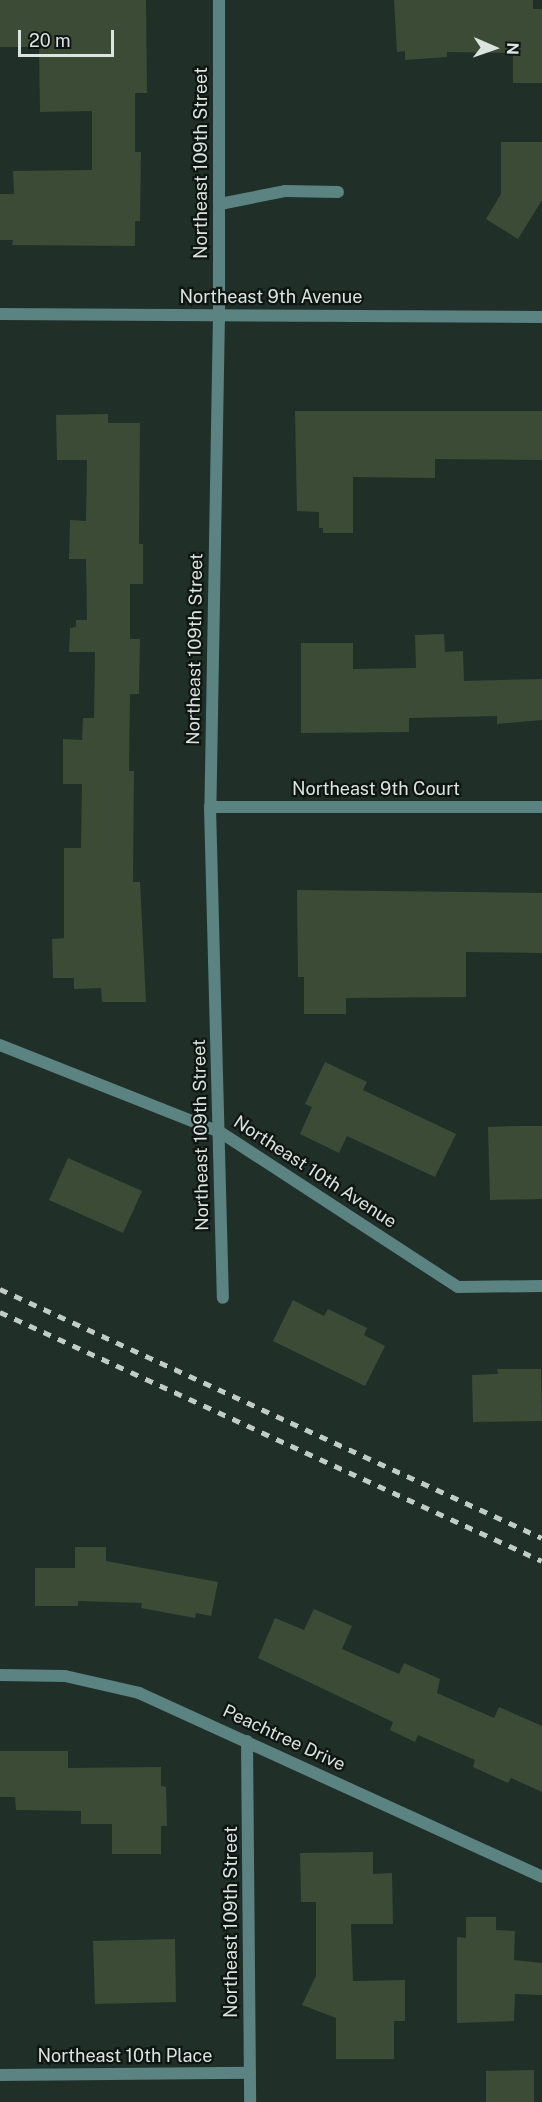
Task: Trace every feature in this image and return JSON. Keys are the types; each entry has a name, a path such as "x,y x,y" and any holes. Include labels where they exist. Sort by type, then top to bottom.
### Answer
{"street":[{"name":"Northeast 109th Street","path":"219,0 219,314 210,807 223,1298"},
{"path":"220,204 285,191 338,192"},
{"name":"Northeast 9th Avenue","path":"0,314 542,317"},
{"name":"Northeast 9th Court","path":"210,807 542,807"},
{"name":"Northeast 10th Avenue","path":"0,1045 220,1132 458,1287 542,1286"},
{"name":"Peachtree Drive","path":"0,1675 65,1676 102,1682 176,1706 542,1877"},
{"name":"Northeast 109th Street","path":"247,1741 250,2102"},
{"name":"Northeast 10th Place","path":"0,2074 250,2073"}],"building":[{"path":"0,0 146,0 147,93 135,93 135,152 141,152 140,221 135,221 135,246 12,245 13,240 0,240 0,194 14,194 13,171 92,170 92,111 40,112 39,47 0,47"},
{"path":"394,0 533,0 533,9 542,9 542,83 513,83 513,53 447,52 447,57 405,60 405,51 397,52"},
{"path":"501,142 542,142 542,200 518,239 486,219 501,194"},
{"path":"295,411 542,411 542,460 435,459 435,478 353,477 353,533 323,533 323,528 319,528 319,512 297,511"},
{"path":"108,414 108,423 140,423 139,544 143,544 143,584 130,584 130,639 140,639 139,694 130,694 129,771 134,771 133,882 140,882 146,1002 102,1002 101,988 74,989 74,978 53,978 52,939 64,938 64,848 81,848 82,784 63,784 63,739 82,740 83,718 94,718 95,652 69,652 70,628 76,627 76,620 87,620 86,559 69,559 70,520 86,521 87,460 57,460 56,415"},
{"path":"444,634 445,652 463,651 464,681 542,679 542,720 497,724 497,716 409,718 409,732 301,733 301,643 353,643 353,669 416,668 415,635"},
{"path":"297,890 542,893 542,953 466,952 466,997 346,998 346,1014 304,1014 304,977 298,977"},
{"path":"325,1062 367,1082 363,1090 456,1134 435,1177 347,1136 339,1153 300,1134 312,1107 305,1104"},
{"path":"542,1126 542,1199 490,1200 488,1127"},
{"path":"68,1158 142,1191 123,1233 49,1200"},
{"path":"293,1300 324,1316 328,1309 367,1328 364,1335 385,1346 365,1386 273,1341"},
{"path":"497,1369 541,1369 542,1421 473,1422 472,1375 498,1374"},
{"path":"75,1547 106,1547 106,1561 218,1582 211,1616 196,1613 195,1618 141,1608 142,1603 78,1601 78,1606 35,1606 35,1568 75,1568"},
{"path":"314,1609 352,1626 342,1649 399,1674 404,1663 440,1679 437,1693 494,1718 499,1707 542,1726 542,1792 511,1778 508,1783 473,1767 475,1760 418,1735 415,1742 390,1730 393,1722 258,1658 275,1618 304,1630"},
{"path":"0,1751 68,1751 68,1768 161,1767 161,1786 166,1787 167,1826 161,1826 161,1854 112,1854 112,1824 81,1824 81,1811 16,1810 15,1797 0,1797"},
{"path":"373,1852 373,1874 392,1873 393,1924 351,1924 353,1981 405,1980 405,2021 394,2021 394,2059 336,2059 336,2018 302,2005 316,1976 316,1902 301,1902 300,1853"},
{"path":"466,1917 496,1917 496,1930 515,1931 514,1960 542,1963 542,1995 515,1994 514,2021 457,2023 457,1937 466,1938"},
{"path":"175,1939 176,2002 95,2004 93,1941"},
{"path":"534,2070 534,2102 486,2102 486,2071"}],"railway":[{"path":"0,1289 542,1538"},
{"path":"0,1312 542,1561"}]}
